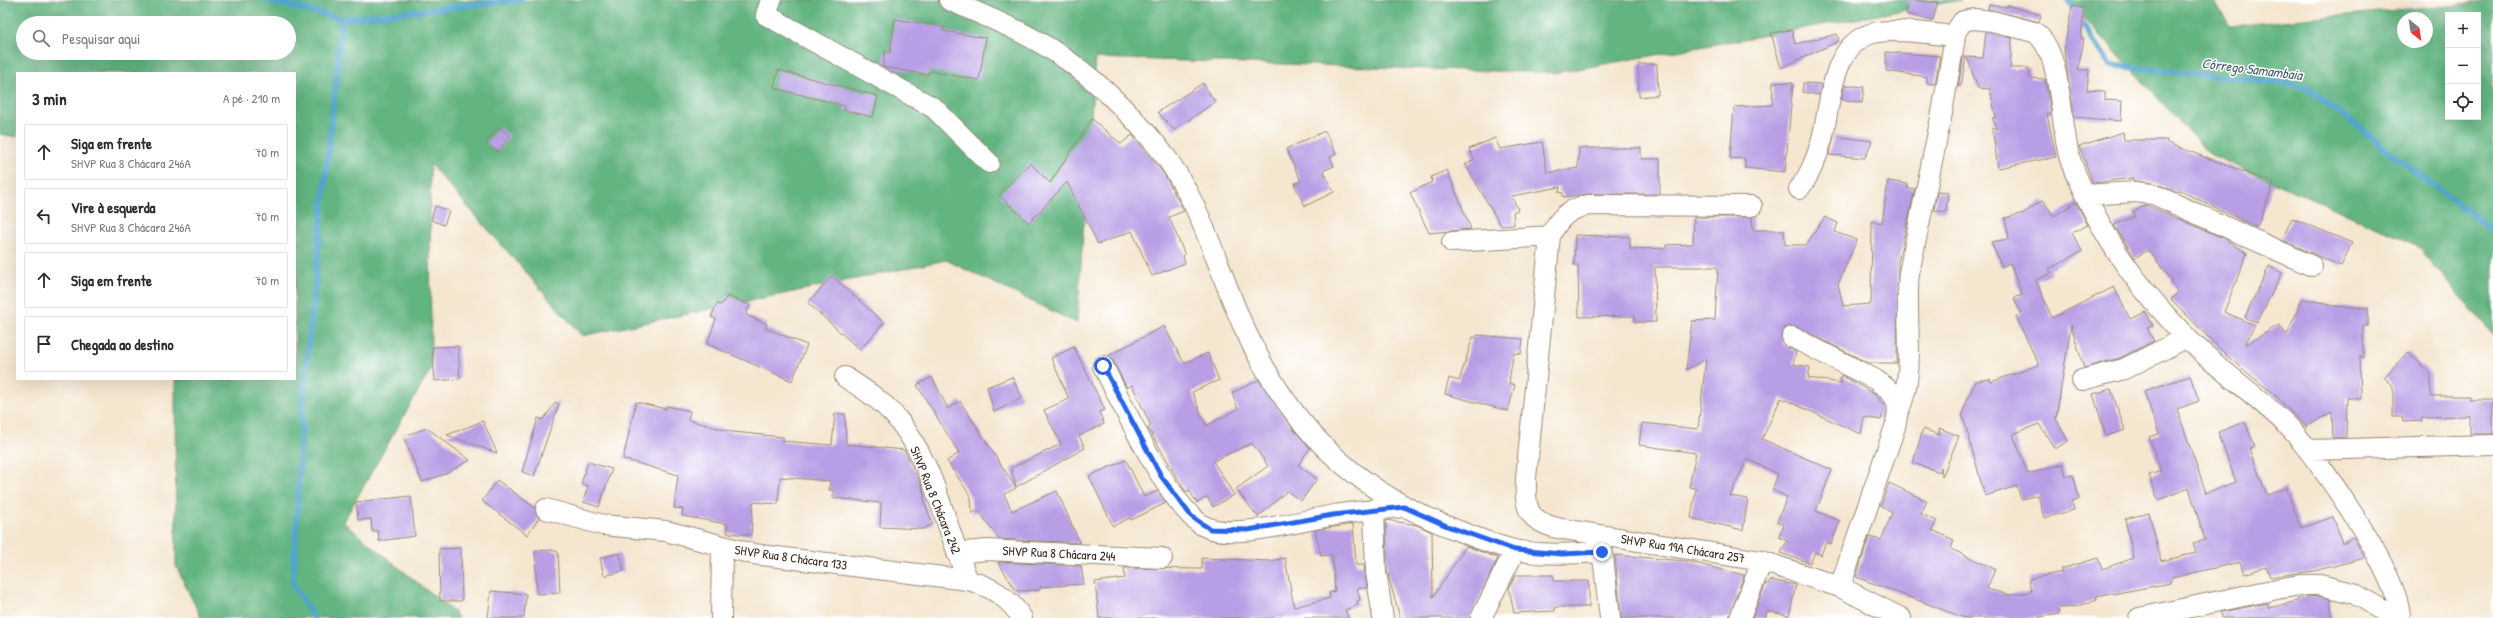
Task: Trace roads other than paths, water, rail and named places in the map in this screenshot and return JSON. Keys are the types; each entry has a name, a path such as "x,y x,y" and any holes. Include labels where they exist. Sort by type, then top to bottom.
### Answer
{"street":[{"path":"770,0 766,15 934,108 989,163"},
{"path":"948,0 1018,31 1076,66 1121,108 1159,148 1192,203 1242,322 1269,373 1281,392 1317,440 1338,462 1404,507 1447,526 1515,550 1556,554 1601,544 1610,618"},
{"path":"1840,587 1894,430 1898,410 1905,394 1908,368 1906,295 1909,273 1942,113 1955,36 1963,21 1974,19 2024,29 2042,37 2048,50 2055,75 2069,158 2085,195 2110,244 2127,269 2186,338 2265,405 2308,450 2350,509 2374,551 2397,599 2400,618"},
{"path":"1799,189 1810,174 1821,143 1841,59 1854,43 1872,33 1894,32 1955,36"},
{"path":"2085,195 2118,193 2154,194 2312,266"},
{"path":"1452,242 1550,236 1567,212 1584,206 1617,204 1752,206"},
{"name":"SHVP Rua 19A Chácara 257","path":"1550,236 1526,478 1527,504 1535,520 1601,544 1762,560 1840,587 1901,618"},
{"path":"1792,337 1876,380 1896,398 1898,410"},
{"path":"2082,380 2124,368 2186,338"},
{"path":"1103,366 1161,476 1177,500 1204,526 1221,531 1237,531 1374,509 1404,507"},
{"name":"SHVP Rua 8 Chácara 242","path":"845,377 871,394 895,416 913,442 926,468 956,553 968,580"},
{"path":"2308,450 2493,445"},
{"name":"SHVP Rua 8 Chácara 133","path":"546,508 603,525 666,531 753,554 968,580 991,587 1003,595 1022,618"},
{"path":"1374,509 1376,572 1383,618"},
{"path":"721,618 722,546"},
{"name":"SHVP Rua 8 Chácara 244","path":"956,553 986,550 1162,558"},
{"path":"1481,618 1515,550"},
{"name":"SHVP Rua 19A Chácara 257","path":"1740,618 1762,560"},
{"path":"2138,618 2300,585 2320,585 2353,593 2396,618"}],"waterway":[{"name":"Córrego Samambaia","path":"266,0 342,19 521,0"},
{"name":"Córrego Samambaia","path":"2068,0 2110,65 2305,86 2493,231"},
{"path":"314,618 293,584 303,398 342,19"}]}
